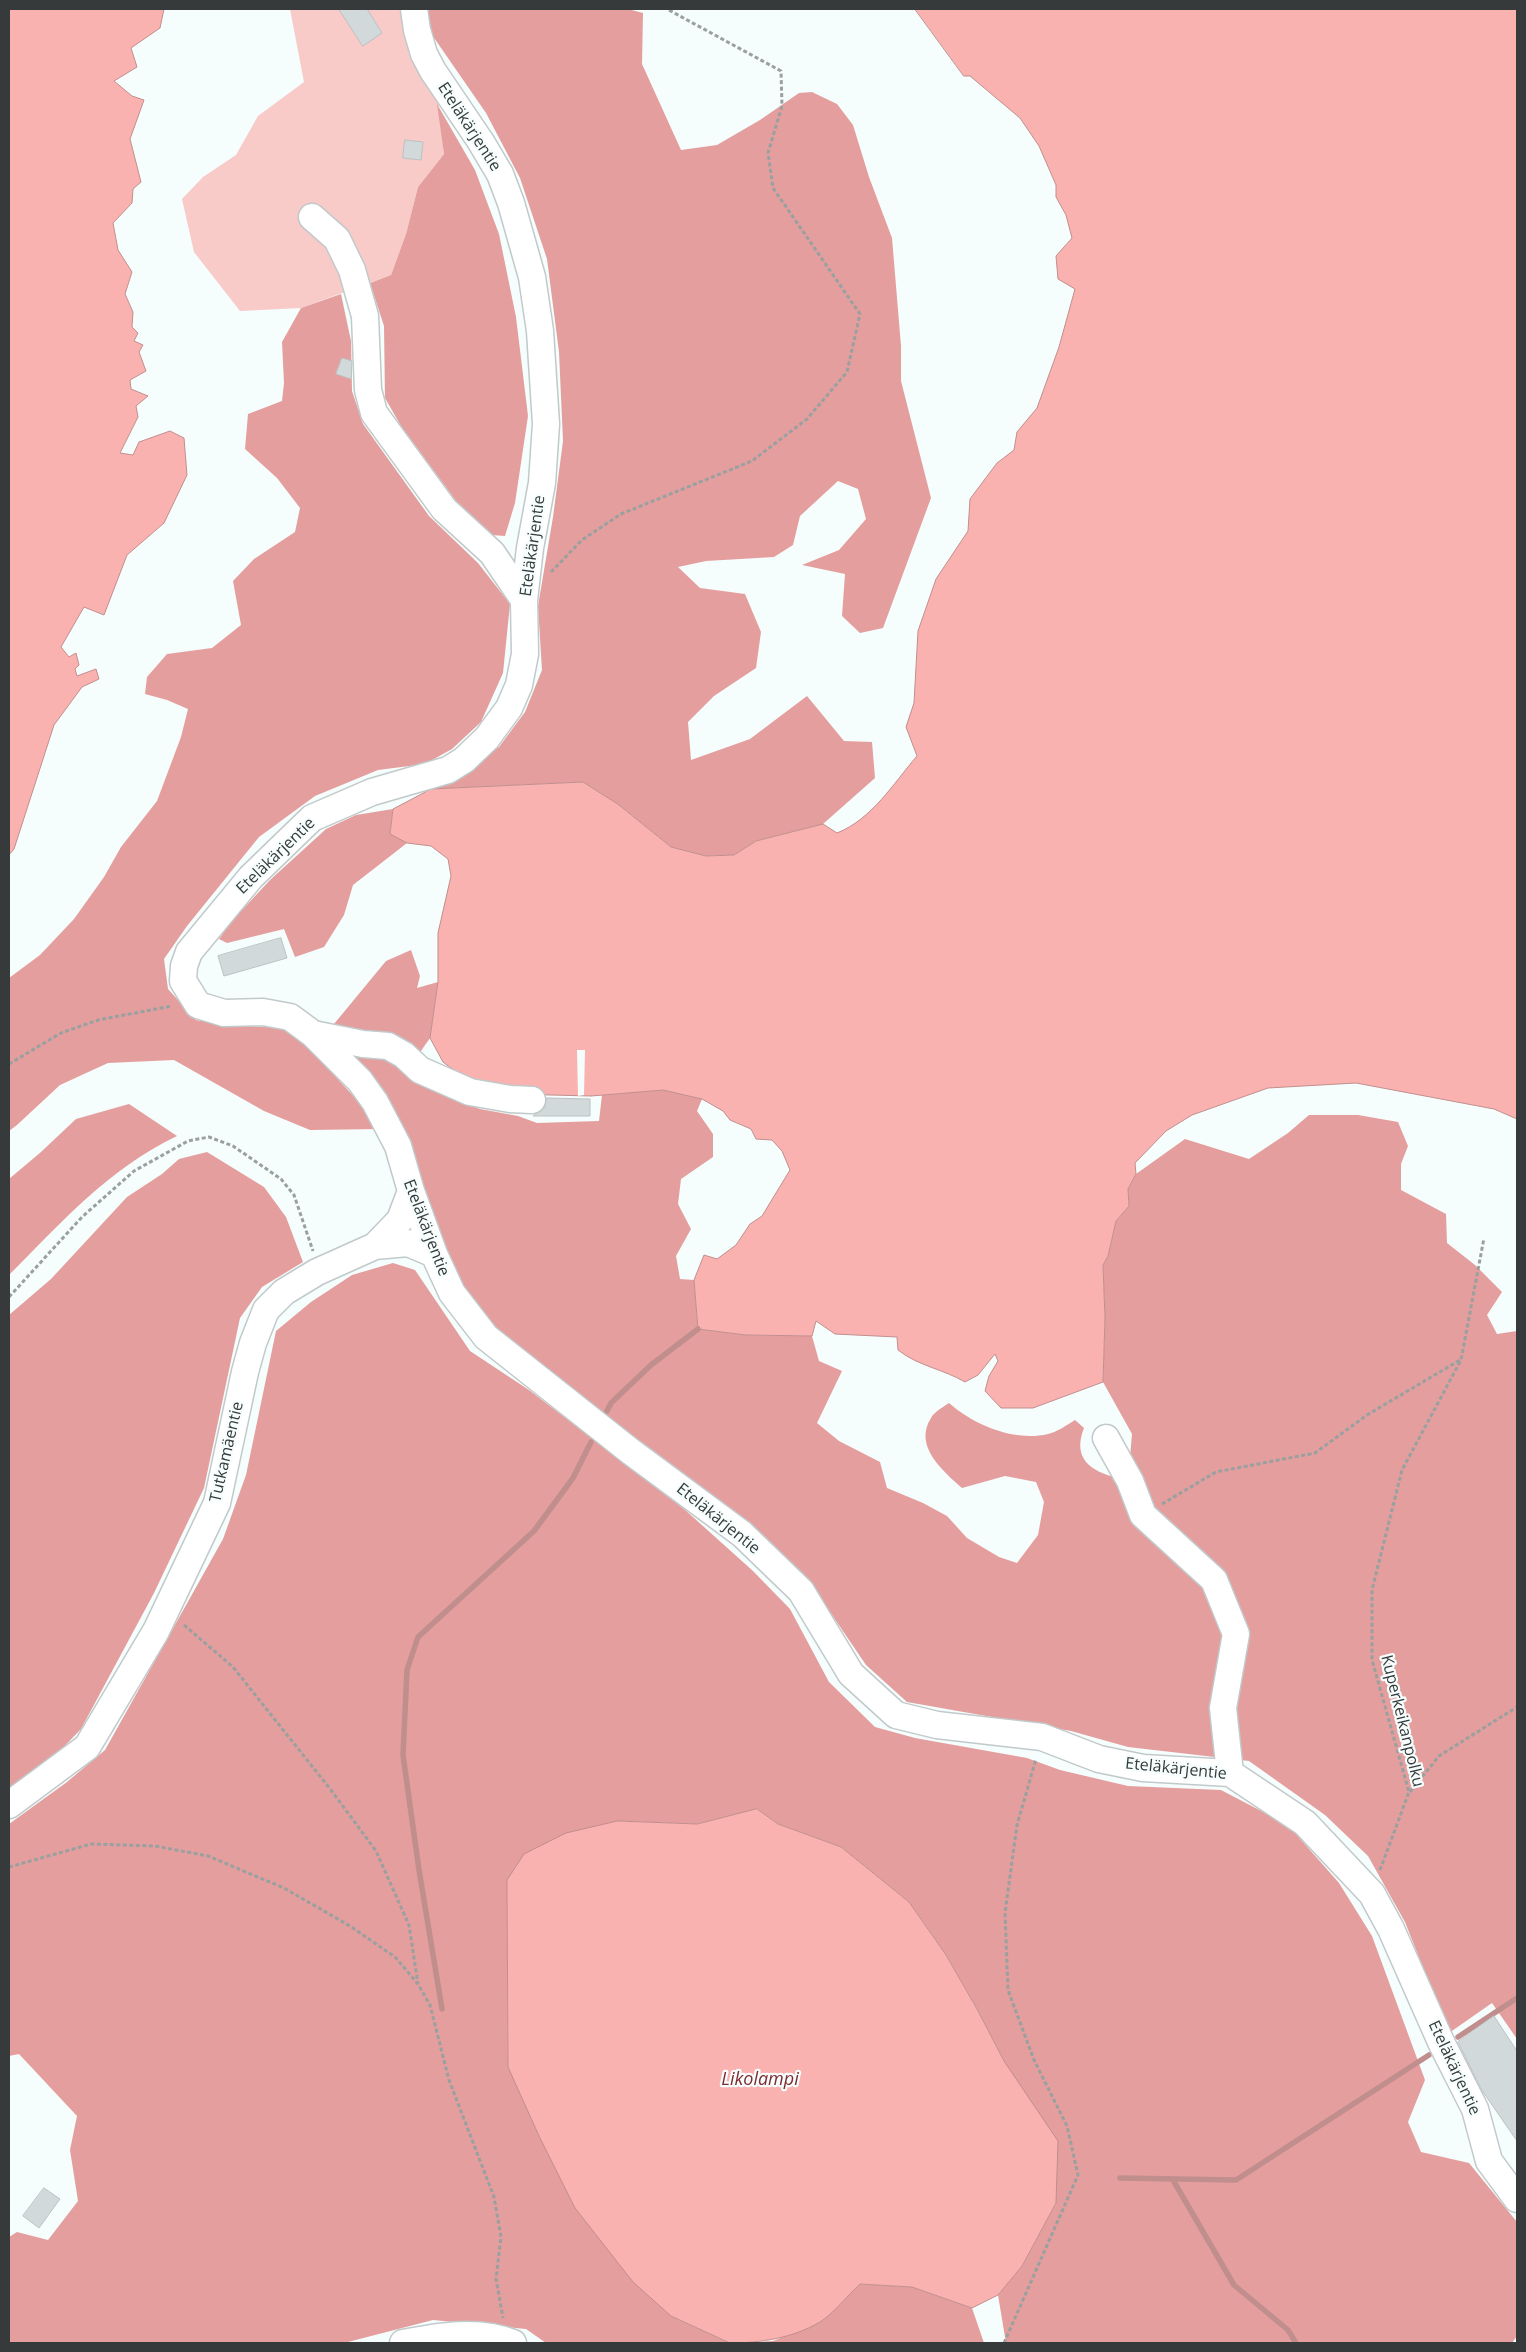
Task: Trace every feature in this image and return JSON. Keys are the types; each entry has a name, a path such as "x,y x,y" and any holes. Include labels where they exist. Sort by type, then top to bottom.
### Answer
{"street":[{"name":"Eteläkärjentie","path":"414,9 417,30 428,62 500,174 511,203 532,277 540,331 546,424 542,483 530,548 524,600 525,654 519,685 509,708 487,738 464,760 448,770 372,792 312,818 251,877 189,952 184,966 183,981 198,1005 224,1013 263,1012 290,1017 313,1034 360,1081 375,1102 398,1146 411,1191 434,1254 452,1293 486,1337 630,1451 742,1534 801,1591 852,1674 896,1715 937,1726 1042,1737 1099,1760 1143,1768 1230,1773 1305,1824 1372,1894 1391,1929 1441,2042 1475,2109 1489,2161 1517,2199"},
{"path":"312,217 337,239 352,270 365,316 368,344 368,390 374,414 444,509 492,553 524,600"},
{"path":"313,1034 363,1044 388,1046 404,1055 420,1070 470,1092 510,1099 532,1100"},
{"path":"375,1246 400,1220 411,1191"},
{"name":"Tutkamäentie","path":"9,1805 87,1747 156,1631 217,1503 247,1364 266,1310 284,1292 323,1270 375,1246 408,1243 434,1254"},
{"path":"1106,1438 1130,1481 1143,1515 1214,1580 1236,1634 1223,1708 1230,1773"},
{"path":"404,2343 439,2336 466,2336 505,2340 513,2343"}],"path":[{"path":"550,573 582,540 621,514 752,461 807,419 847,372 860,314 773,188 768,154 782,106 781,71 667,9"},
{"path":"9,1064 61,1033 98,1020 160,1007 198,1005"},
{"path":"9,1297 82,1217 134,1170 188,1141 210,1137 233,1146 281,1180 294,1195 308,1240 323,1270"},
{"name":"Kuperkeikanpolku","path":"1372,1894 1409,1792 1372,1660 1372,1590 1402,1470 1461,1360 1484,1238"},
{"path":"1143,1515 1216,1472 1315,1452 1367,1415 1461,1360"},
{"path":"166,1610 233,1667 331,1790 376,1851 409,1925 418,1984"},
{"path":"1409,1792 1439,1756 1517,1707"},
{"path":"1004,2343 1078,2175 1067,2126 1034,2060 1008,1990 1005,1913 1017,1825 1042,1737"},
{"path":"9,1867 91,1844 156,1846 208,1856 284,1888 350,1926 395,1957 418,1984 430,2005 449,2080 494,2196 501,2237 496,2279 504,2320 513,2343"}],"shaded area":[{"path":"290,9 428,9 444,154 418,187 406,234 391,275 301,308 240,311 194,252 182,199 203,177 236,155 258,116 304,82"},
{"path":"428,9 628,9 643,13 642,64 681,150 717,145 760,120 799,93 812,92 837,104 853,125 869,177 892,238 901,346 901,381 931,498 883,628 860,633 842,616 845,574 802,565 839,550 866,519 858,489 838,481 800,516 793,545 774,557 706,561 678,567 700,588 745,594 761,632 756,668 714,696 688,722 691,760 750,739 807,696 844,741 872,742 875,778 823,824 756,841 734,855 706,856 671,847 619,805 583,782 431,789 499,747 525,712 542,670 538,606 563,441 559,352 547,259 520,178 486,113 430,32"},
{"path":"437,104 475,170 499,234 516,317 528,416 515,503 505,536 492,535 459,505 401,426 385,398 384,326 370,283 391,275 406,234 418,187 444,154"},
{"path":"341,294 351,341 352,391 363,424 429,516 478,563 510,604 503,673 481,722 452,749 425,764 378,770 315,796 259,837 187,926 164,959 168,989 196,1020 224,1025 284,1028 304,1043 359,1102 381,1129 310,1130 264,1111 174,1060 108,1063 60,1085 9,1131 9,978 40,955 74,919 104,877 121,847 157,801 181,737 188,709 167,700 145,694 147,677 167,654 212,648 241,625 233,581 254,559 295,532 300,508 277,478 245,449 248,414 282,401 284,383 282,342 301,308"},
{"path":"393,809 390,833 407,843 353,885 344,915 324,947 295,957 284,929 227,943 219,939 231,922 270,880 326,829 356,815"},
{"path":"411,950 420,976 417,988 438,982 430,1038 416,1058 428,1088 480,1109 518,1116 537,1123 599,1121 602,1095 663,1090 702,1099 697,1111 713,1134 713,1157 681,1179 678,1204 691,1229 676,1256 680,1279 694,1280 698,1329 746,1335 812,1336 819,1361 842,1371 817,1423 839,1441 880,1462 887,1488 923,1503 947,1516 967,1538 999,1557 1017,1563 1038,1535 1044,1502 1036,1482 1005,1476 962,1488 939,1466 933,1457 928,1448 926,1428 934,1414 949,1403 982,1425 1008,1434 1022,1436 1051,1433 1075,1420 1084,1428 1080,1447 1086,1462 1099,1471 1117,1478 1130,1458 1132,1434 1103,1382 1105,1318 1103,1265 1108,1256 1116,1221 1129,1206 1128,1189 1136,1174 1185,1139 1249,1159 1288,1133 1309,1115 1358,1115 1398,1122 1408,1146 1401,1164 1401,1190 1446,1214 1447,1243 1475,1265 1502,1292 1487,1315 1497,1334 1517,1331 1517,2039 1492,2003 1449,2033 1405,1922 1368,1856 1325,1815 1249,1761 1128,1747 1071,1731 907,1702 866,1665 811,1584 742,1520 500,1333 458,1281 334,1024 386,961"},
{"path":"129,1104 177,1136 129,1164 107,1181 67,1216 9,1275 9,1179 76,1119"},
{"path":"207,1152 264,1187 286,1217 303,1262 262,1287 240,1318 204,1488 154,1593 81,1729 53,1758 9,1788 9,1315 51,1279 127,1197 162,1174 179,1159"},
{"path":"393,1263 415,1270 470,1351 529,1390 684,1509 753,1571 790,1609 829,1682 875,1727 915,1738 1027,1758 1060,1770 1128,1786 1221,1790 1288,1825 1339,1883 1372,1936 1425,2080 1408,2122 1421,2152 1469,2163 1517,2222 1517,2336 1512,2343 1006,2343 998,2295 1022,2266 1056,2203 1004,2061 946,1955 909,1902 841,1847 778,1824 757,1809 697,1824 617,1821 507,1880 508,2067 671,2316 730,2343 546,2343 526,2329 433,2320 344,2343 9,2343 9,2237 17,2232 48,2240 78,2201 70,2150 77,2116 19,2054 9,2056 9,1824 67,1782 105,1750 223,1539 246,1475 276,1331 311,1302 352,1275"},
{"path":"860,2284 912,2287 972,2308 984,2343 740,2343 773,2341 820,2322"}],"water":[{"path":"9,9 164,9 160,28 131,48 137,67 114,81 132,96 144,100 130,139 141,182 133,189 132,203 113,223 118,250 132,272 125,294 133,312 132,327 138,333 134,341 143,345 139,352 146,371 130,380 131,389 148,396 136,406 138,417 120,453 133,455 139,442 170,431 184,438 187,475 164,523 127,555 104,615 84,607 61,647 69,657 76,653 79,665 75,669 77,676 96,669 99,679 82,687 54,725 14,849 9,855"},
{"path":"915,9 1517,9 1517,1119 1494,1109 1356,1083 1268,1088 1192,1115 1166,1131 1135,1163 1136,1174 1128,1189 1129,1206 1116,1221 1108,1256 1103,1265 1105,1318 1103,1382 1033,1408 1001,1408 985,1391 989,1376 998,1361 995,1354 978,1375 965,1382 922,1364 898,1350 897,1337 835,1334 816,1321 812,1336 746,1335 698,1329 694,1280 704,1255 717,1259 736,1245 750,1224 762,1216 790,1170 782,1151 772,1140 756,1139 751,1129 730,1120 723,1111 702,1099 663,1090 591,1096 512,1094 475,1086 443,1062 430,1038 438,982 438,933 451,876 448,859 431,846 407,843 390,834 393,809 431,789 583,782 619,805 671,847 706,856 734,855 756,841 823,824 837,833 850,827 881,800 917,756 906,727 914,703 918,631 936,579 968,531 970,499 997,463 1014,450 1017,432 1037,408 1059,347 1075,289 1058,279 1056,256 1072,238 1066,215 1056,197 1056,185 1039,146 1020,118 970,76 964,76"},
{"name":"Likolampi","path":"757,1809 778,1824 841,1847 909,1902 946,1955 1004,2061 1058,2141 1056,2203 1022,2266 998,2295 972,2308 912,2287 860,2284 830,2314 810,2327 788,2336 765,2341 741,2343 730,2343 671,2316 633,2282 575,2208 539,2136 508,2067 507,1880 524,1854 566,1833 617,1821 697,1824"}],"pier":[{"path":"577,1050 585,1050 584,1095 578,1096"}],"building":[{"path":"339,9 367,9 382,33 363,46"},
{"path":"405,140 423,142 421,160 403,158"},
{"path":"342,358 352,361 351,379 336,374"},
{"path":"281,938 287,958 224,976 218,956"},
{"path":"547,1098 590,1099 590,1116 533,1116 544,1108"},
{"path":"1494,2016 1517,2051 1517,2141 1481,2089 1458,2042"},
{"path":"44,2188 60,2199 39,2228 23,2216"}],"waterway":[{"path":"607,1411 611,1403 651,1365 698,1329"},
{"path":"442,2009 419,1870 403,1755 407,1670 418,1637 534,1531 573,1478 591,1442"},
{"path":"1458,2037 1517,1998"},
{"path":"1120,2178 1236,2180 1429,2055"},
{"path":"1173,2180 1234,2285 1288,2330 1296,2343"}]}
